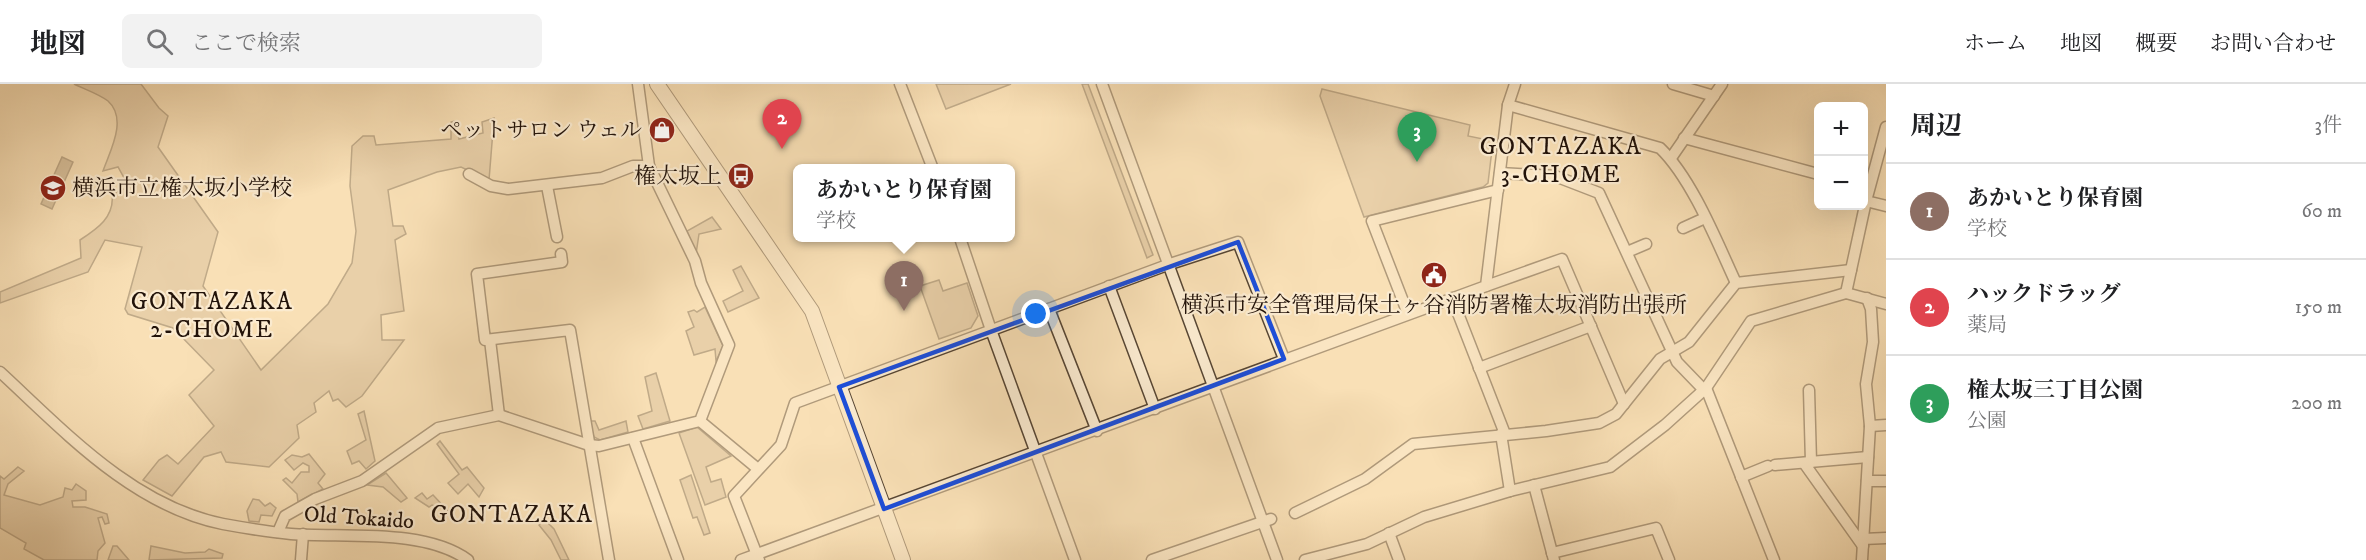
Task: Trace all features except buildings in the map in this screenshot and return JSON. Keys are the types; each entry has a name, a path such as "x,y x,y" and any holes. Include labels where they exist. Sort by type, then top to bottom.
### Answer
{"street":[{"path":"638,84 648,166 695,261 700,283 729,345 700,421"},
{"path":"657,84 812,311 903,560"},
{"path":"900,84 931,164"},
{"path":"1102,84 1214,387 1267,520 1278,560"},
{"path":"1486,286 1508,105 1515,84"},
{"path":"1673,84 1714,96"},
{"path":"1671,158 1722,84"},
{"path":"1508,105 1660,148 1671,158 1705,218 1736,283"},
{"path":"1868,184 1886,130"},
{"path":"1684,138 1814,173"},
{"path":"469,174 491,186 508,189 602,178 633,166 648,166"},
{"path":"1500,173 1555,177 1599,194 1677,362 1705,389 1774,560"},
{"path":"547,186 557,237"},
{"path":"1408,314 1372,221 1498,190"},
{"path":"1868,202 1886,206"},
{"path":"1846,293 1864,210"},
{"path":"1683,228 1705,218"},
{"path":"962,242 991,330 1075,560"},
{"path":"758,557 734,496 781,445 795,403 1109,286 1238,242 1284,359"},
{"path":"1627,252 1646,244"},
{"path":"561,254 562,262 477,274 485,340 570,330 609,560"},
{"path":"741,560 758,557 1284,359 1562,259 1624,404"},
{"path":"1295,513 1365,479 1413,444 1581,428 1599,423 1616,414 1660,359 1689,342 1736,283 1851,270"},
{"path":"1109,286 1155,409"},
{"path":"1312,559 1367,544 1424,517 1510,491 1610,467 1665,425 1705,389 1751,321 1846,293 1886,304"},
{"path":"1452,298 1503,434 1510,491"},
{"path":"1862,560 1869,426 1866,384 1873,342 1871,309 1867,298"},
{"path":"1049,309 1097,431"},
{"path":"1479,368 1591,326"},
{"path":"490,340 499,415"},
{"name":"Old Tokaido","path":"0,372 101,461 150,496 221,523 278,532 417,540 453,549 468,560"},
{"path":"1809,390 1808,462 1863,542"},
{"path":"278,532 285,516 315,499 362,481 438,428 499,415 589,445 633,438 700,421"},
{"path":"700,421 758,470"},
{"path":"1869,426 1886,425"},
{"path":"633,438 678,560"},
{"path":"1741,477 1772,465 1868,457"},
{"path":"1867,481 1886,481"},
{"path":"1534,485 1550,557 1656,528 1669,560"},
{"path":"1152,560 1267,520"},
{"path":"301,560 303,534"},
{"path":"1389,534 1398,560"},
{"path":"1863,542 1886,538"}],"highlighted area":[{"path":"1238,242 1284,359 884,509 839,387"}],"shaded area":[{"path":"74,84 141,84 168,116 158,147 218,232 203,286 261,370 328,304 352,263 356,231 350,186 352,146 363,136 374,136 376,145 451,139 451,122 455,121 459,139 483,133 482,122 494,118 489,180 461,167 437,172 388,190 393,226 403,226 406,234 395,240 404,311 381,315 382,340 404,340 362,396 346,407 338,399 333,401 329,391 314,403 316,412 297,425 299,438 269,467 226,462 221,452 204,457 172,496 143,480 159,460 167,455 178,464 214,426 189,395 214,370 173,328 128,314 125,309 142,247 105,240 88,272 0,303 0,292 81,258 80,240 104,222 111,209 112,194 129,187 118,167 103,171 116,135 117,117 114,108 104,98"},
{"path":"936,84 1011,84 946,109"},
{"path":"1082,84 1088,84 1153,255 1147,258"},
{"path":"1322,89 1470,125 1468,136 1493,141 1488,183 1483,187 1364,217 1320,96"},
{"path":"62,157 73,162 52,209 41,204"},
{"path":"712,217 721,229 699,234 696,254 687,231"},
{"path":"741,266 759,298 728,312 723,301 743,291 733,270"},
{"path":"939,280 943,291 967,283 978,316 971,328 939,339 920,286"},
{"path":"705,307 723,346 716,361 715,349 694,355 686,331 694,327 688,312 694,310 697,312"},
{"path":"656,373 670,421 643,429 638,416 652,411 645,377"},
{"path":"364,411 375,461 366,469 359,461 352,464 347,451 366,440 358,414"},
{"path":"589,421 595,421 599,430 626,421 628,432 600,440 594,437"},
{"path":"697,427 731,456 706,467 711,482 721,479 726,497 705,505 679,433"},
{"path":"440,441 462,470 467,467 484,488 479,497 468,484 458,494 448,483 459,474 437,444"},
{"path":"309,454 325,474 318,483 323,489 298,502 297,494 283,480 286,478 292,483 301,472 309,472 309,466 303,463 294,470 285,460 292,455 302,457"},
{"path":"18,467 24,471 8,484 4,495 40,505 63,497 65,488 72,490 76,484 86,491 86,500 72,501 73,507 85,507 107,514 109,523 105,524 102,517 98,518 105,543 98,551 97,560 44,560 24,549 26,543 0,528 0,476 4,479"},
{"path":"386,473 407,498 401,502 383,487 367,485"},
{"path":"691,475 710,533 704,535 697,517 693,518 680,480"},
{"path":"422,493 427,499 433,495 448,511 432,505 429,507 415,498"},
{"path":"253,499 259,500 265,506 270,503 276,508 272,516 261,515 259,522 249,521 247,511"},
{"path":"544,519 554,529 569,560 561,560 551,540 539,525"},
{"path":"113,546 117,546 129,560 108,560"},
{"path":"151,546 185,553 205,552 209,549 223,554 222,558 149,560"}],"place":[{"name":"ペットサロン ウェル","path":"662,130"},
{"name":"ハックドラッグ","path":"782,149"},
{"name":"権太坂三丁目公園","path":"1417,162"},
{"name":"権太坂上","path":"741,176"},
{"name":"横浜市立権太坂小学校","path":"53,188"},
{"name":"横浜市安全管理局保土ヶ谷消防署権太坂消防出張所","path":"1434,275"},
{"name":"あかいとり保育園","path":"904,311"}],"district":[{"name":"GONTAZAKA 3-CHOME","path":"1561,161"},
{"name":"GONTAZAKA 2-CHOME","path":"212,316"},
{"name":"GONTAZAKA","path":"512,515"}]}
